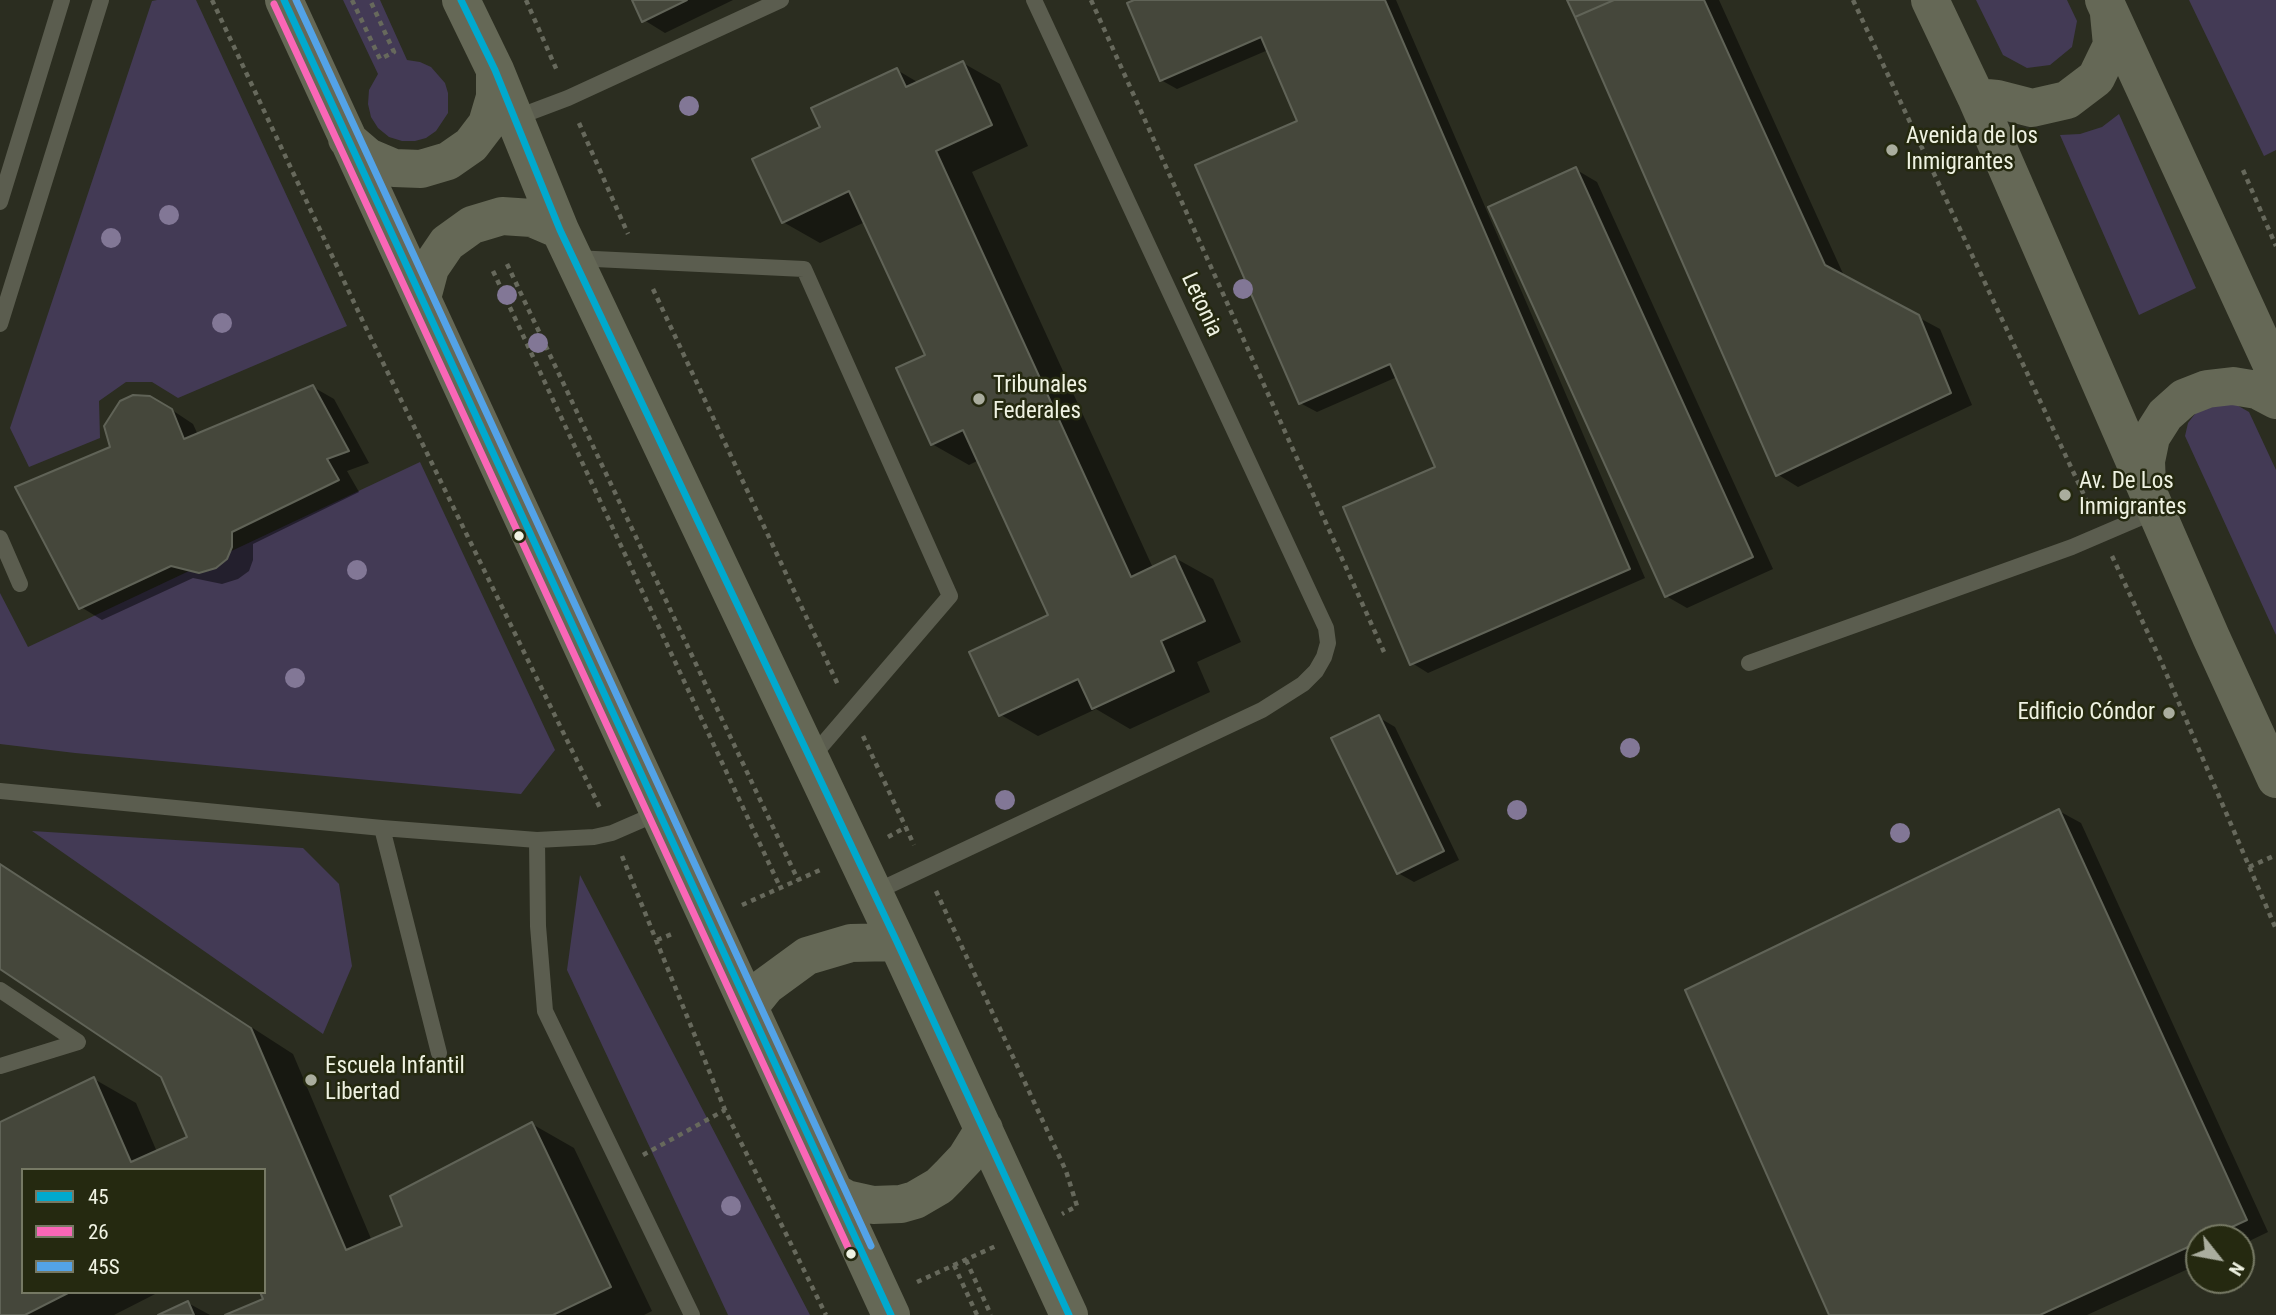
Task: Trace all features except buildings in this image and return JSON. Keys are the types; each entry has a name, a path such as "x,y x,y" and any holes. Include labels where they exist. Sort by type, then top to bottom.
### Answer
{"main road":[{"path":"284,0 891,1315"},
{"path":"461,0 495,69 513,119 567,244 897,942 1069,1315"},
{"path":"1930,0 1976,97 2276,779"},
{"path":"1976,97 2032,108 2067,100 2096,78 2112,45 2106,5"},
{"path":"2106,5 2276,374"},
{"path":"347,139 368,157 394,168 421,169 448,162 471,145 487,124 495,97 495,69"},
{"path":"422,298 430,268 447,243 472,225 502,216 532,218 567,244"},
{"path":"2151,498 2146,461 2151,436 2165,415 2184,398 2207,388 2233,386 2257,390 2276,400"},
{"path":"749,1007 766,986 807,956 851,943 897,942"},
{"path":"834,1192 846,1199 873,1205 901,1204 915,1200 939,1186 949,1176 984,1129"}],"lane":[{"path":"0,202 62,0"},
{"path":"0,324 101,0"},
{"path":"513,119 568,97 781,0"},
{"name":"Letonia","path":"873,893 1262,709 1303,684 1316,671 1328,643 1326,628 1034,0"},
{"path":"567,244 804,269 950,596 810,759"},
{"path":"1749,663 2072,547 2102,534 2151,498"},
{"path":"0,538 20,584"},
{"path":"0,791 382,828 537,840 594,837 612,833 658,813"},
{"path":"382,828 439,1053"},
{"path":"537,840 538,926 545,1011 692,1315"},
{"path":"0,990 78,1042 0,1066"}],"path":[{"path":"212,0 366,328 612,833 725,1110 826,1315"},
{"path":"352,0 380,59 394,52 370,0"},
{"path":"1091,0 1384,652"},
{"path":"1853,0 2160,659 2276,929"},
{"path":"2243,170 2276,246"},
{"path":"507,264 798,880"},
{"path":"493,271 780,887"},
{"path":"657,940 798,880 906,827"},
{"path":"2249,867 2276,855"},
{"path":"621,1167 725,1110"},
{"path":"965,1260 991,1315"},
{"path":"954,1265 977,1315"}],"shaded area":[{"path":"196,0 347,326 178,398 152,382 126,382 99,401 100,438 29,467 10,428 152,1"},
{"path":"343,0 380,0 407,60 431,67 445,83 448,113 436,131 426,138 402,141 389,137 378,128 371,117 369,90 378,74"},
{"path":"1976,0 2067,0 2077,21 2072,47 2050,65 2027,68 2003,55"},
{"path":"2189,0 2276,0 2276,150 2264,156"},
{"path":"2119,114 2196,288 2139,315 2060,135 2080,134 2102,127"},
{"path":"2228,400 2249,412 2276,470 2276,635 2185,436 2188,423 2204,402"},
{"path":"420,462 555,750 521,794 0,744 0,593 28,647"},
{"path":"32,831 303,848 339,884 352,966 323,1034"},
{"path":"580,875 810,1315 728,1315 567,970"}],"transit line":[{"name":"45","path":"284,0 891,1315"},
{"name":"45S","path":"296,0 871,1246"},
{"name":"45","path":"461,0 495,70 560,230 897,942 1069,1315"},
{"name":"26","path":"274,4 851,1254"}],"place":[{"name":"Avenida de los Inmigrantes","path":"1892,150"},
{"name":"Tribunales Federales","path":"979,399"},
{"name":"Av. De Los Inmigrantes","path":"2065,495"},
{"name":"Edificio Cóndor","path":"2169,713"},
{"name":"Escuela Infantil Libertad","path":"311,1080"}]}
